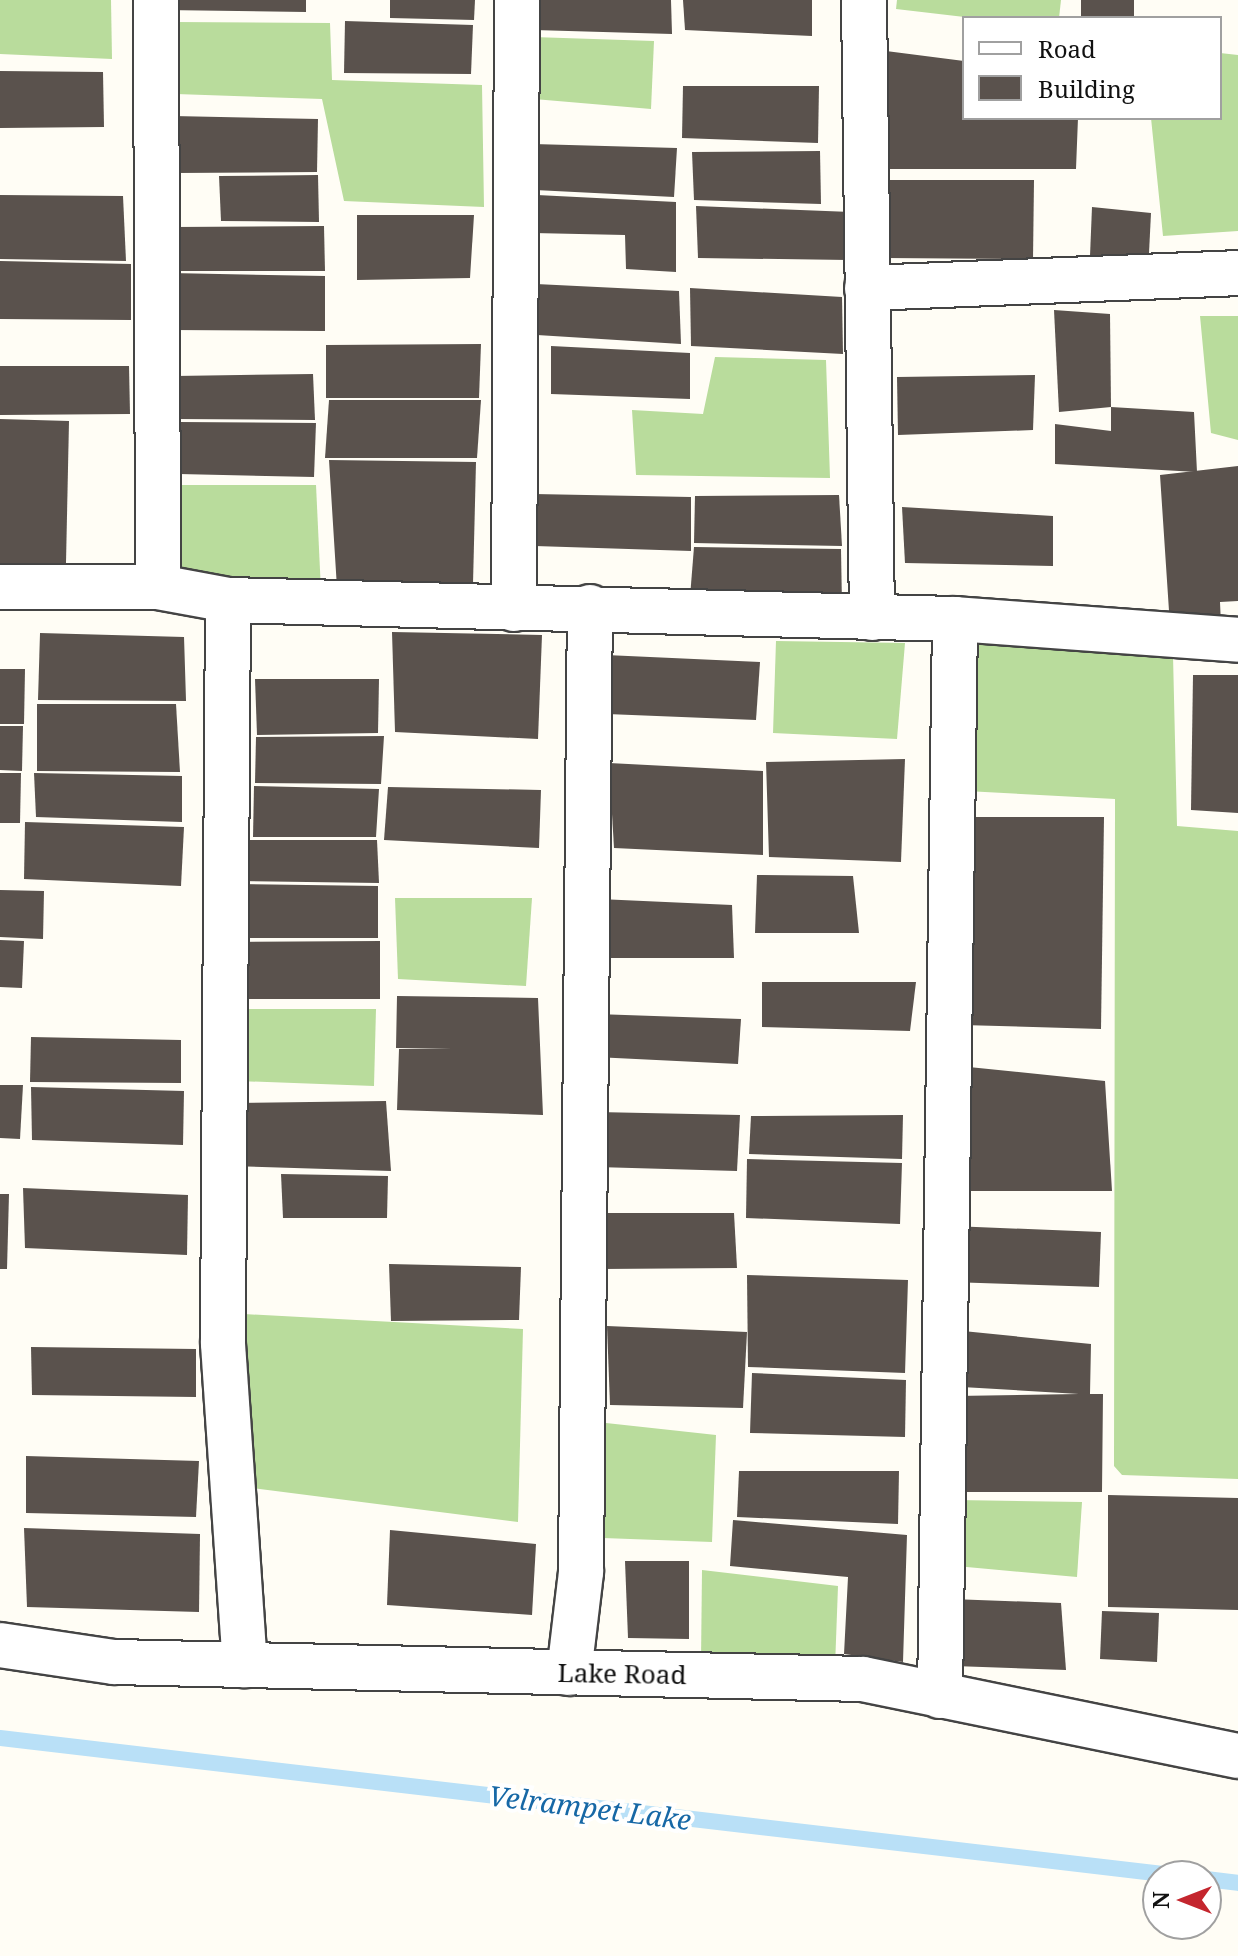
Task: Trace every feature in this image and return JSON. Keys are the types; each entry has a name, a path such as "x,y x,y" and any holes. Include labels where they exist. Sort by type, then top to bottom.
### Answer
{"street":[{"path":"156,0 158,587"},
{"path":"514,609 517,0"},
{"path":"864,0 872,618"},
{"path":"867,288 1238,273"},
{"path":"0,587 158,587 228,600 514,609 590,607 955,619 1238,640"},
{"path":"228,600 223,1344 245,1665"},
{"path":"569,1673 581,1572 590,607"},
{"path":"940,1696 955,619"},
{"name":"Lake Road","path":"0,1645 114,1662 863,1679 1238,1756"}],"green space":[{"path":"0,0 111,0 112,59 0,54"},
{"path":"897,0 1061,0 1059,16 962,17 896,9"},
{"path":"174,22 330,23 332,80 482,85 484,207 344,201 322,99 176,94"},
{"path":"533,37 654,41 651,109 534,99"},
{"path":"1222,53 1238,55 1238,231 1163,236 1151,120 1222,120"},
{"path":"1200,316 1238,316 1238,440 1211,433"},
{"path":"715,357 826,360 830,478 636,475 632,410 703,414"},
{"path":"175,485 316,485 321,591 169,579"},
{"path":"971,635 1173,655 1177,826 1238,831 1238,1479 1122,1475 1114,1466 1115,799 966,791"},
{"path":"776,641 905,643 897,739 773,733"},
{"path":"395,898 532,898 526,986 398,979"},
{"path":"239,1009 376,1009 374,1086 238,1081"},
{"path":"244,1314 523,1329 518,1522 244,1487"},
{"path":"606,1423 716,1435 712,1542 603,1538"},
{"path":"956,1500 1082,1502 1077,1577 956,1566"},
{"path":"702,1570 838,1586 835,1667 701,1661"}],"building":[{"path":"164,0 306,0 306,12 164,10"},
{"path":"390,0 475,0 474,20 390,18"},
{"path":"534,0 671,0 672,34 534,30"},
{"path":"683,0 812,0 812,36 685,30"},
{"path":"1081,0 1134,0 1134,16 1081,16"},
{"path":"345,21 473,25 471,74 344,73"},
{"path":"886,51 962,61 962,120 1078,120 1076,169 889,169"},
{"path":"0,71 103,72 104,127 0,128"},
{"path":"683,86 819,86 818,143 682,138"},
{"path":"173,116 318,119 317,172 175,173"},
{"path":"533,144 677,148 674,197 535,190"},
{"path":"820,151 821,204 694,200 692,152"},
{"path":"318,175 319,222 221,221 219,176"},
{"path":"888,180 1034,180 1033,259 885,258"},
{"path":"0,195 123,196 126,261 0,259"},
{"path":"537,195 676,202 676,272 626,269 625,235 533,233"},
{"path":"696,206 851,212 848,260 698,258"},
{"path":"1092,207 1151,213 1149,253 1090,256"},
{"path":"357,215 474,215 470,278 357,280"},
{"path":"324,226 325,271 173,271 175,227"},
{"path":"0,261 131,264 131,320 0,319"},
{"path":"170,273 325,276 325,331 171,330"},
{"path":"536,284 679,291 681,344 537,335"},
{"path":"690,288 842,297 843,354 691,346"},
{"path":"1054,310 1110,314 1111,407 1059,412"},
{"path":"481,344 479,398 326,398 326,345"},
{"path":"551,346 690,353 690,399 551,394"},
{"path":"0,366 129,366 130,414 0,415"},
{"path":"313,374 315,420 177,419 175,376"},
{"path":"1035,375 1033,430 898,435 897,377"},
{"path":"329,400 481,400 477,458 325,458"},
{"path":"1111,407 1194,412 1197,472 1055,464 1055,424 1111,431"},
{"path":"0,419 69,421 66,563 0,563"},
{"path":"178,422 316,423 314,477 179,474"},
{"path":"329,460 476,462 473,584 337,588"},
{"path":"1238,466 1238,601 1220,602 1221,625 1170,626 1160,475"},
{"path":"534,494 691,497 691,551 535,546"},
{"path":"839,495 842,546 694,543 695,496"},
{"path":"902,507 1053,516 1053,566 905,563"},
{"path":"694,547 841,549 842,606 690,597"},
{"path":"392,632 542,635 538,739 395,732"},
{"path":"40,633 184,637 186,701 38,700"},
{"path":"606,655 760,662 756,720 607,714"},
{"path":"0,669 25,669 24,724 0,724"},
{"path":"1193,675 1238,675 1238,813 1191,810"},
{"path":"255,679 379,679 378,733 257,735"},
{"path":"37,704 176,704 180,772 37,771"},
{"path":"0,726 23,726 22,771 0,770"},
{"path":"384,736 381,784 255,783 256,737"},
{"path":"905,759 901,862 769,857 766,762"},
{"path":"609,763 763,771 763,855 614,848"},
{"path":"0,773 21,773 20,823 0,823"},
{"path":"34,773 182,776 182,822 36,817"},
{"path":"254,786 379,789 376,837 253,837"},
{"path":"388,787 541,790 539,848 384,840"},
{"path":"963,817 1104,817 1101,1029 962,1025"},
{"path":"25,822 184,827 181,886 24,879"},
{"path":"237,840 377,840 379,883 237,881"},
{"path":"757,875 853,876 859,933 755,933"},
{"path":"234,884 378,886 378,938 235,938"},
{"path":"0,890 44,891 43,939 0,937"},
{"path":"599,899 732,905 734,958 598,958"},
{"path":"0,940 24,941 22,988 0,987"},
{"path":"380,941 380,999 238,999 235,942"},
{"path":"762,982 916,982 910,1031 762,1027"},
{"path":"397,996 538,998 543,1115 397,1110 399,1049 452,1049 396,1048"},
{"path":"596,1014 741,1019 738,1064 595,1057"},
{"path":"31,1037 181,1040 181,1083 30,1082"},
{"path":"959,1066 1105,1081 1112,1191 964,1191"},
{"path":"0,1085 23,1085 20,1139 0,1138"},
{"path":"31,1087 184,1091 183,1145 32,1140"},
{"path":"386,1101 391,1171 229,1166 231,1103"},
{"path":"597,1112 740,1115 737,1171 597,1167"},
{"path":"903,1115 902,1159 749,1154 751,1116"},
{"path":"747,1159 902,1163 900,1224 746,1218"},
{"path":"281,1174 388,1176 387,1218 283,1218"},
{"path":"23,1188 188,1195 187,1255 25,1248"},
{"path":"0,1194 9,1194 7,1269 0,1269"},
{"path":"600,1213 734,1213 737,1268 601,1269"},
{"path":"952,1226 1101,1232 1099,1287 950,1282"},
{"path":"389,1264 521,1267 519,1320 391,1321"},
{"path":"747,1275 908,1280 905,1373 748,1367"},
{"path":"607,1326 747,1332 743,1408 610,1405"},
{"path":"963,1331 1091,1344 1090,1394 1103,1394 1102,1492 956,1492 956,1396 1079,1394 962,1387"},
{"path":"31,1347 196,1349 196,1397 32,1395"},
{"path":"752,1373 906,1380 905,1437 750,1433"},
{"path":"26,1456 199,1461 196,1517 26,1513"},
{"path":"739,1471 899,1471 898,1524 737,1517"},
{"path":"1108,1495 1238,1498 1238,1610 1108,1607"},
{"path":"733,1520 907,1535 903,1662 844,1654 848,1577 730,1566"},
{"path":"24,1528 200,1534 199,1612 27,1607"},
{"path":"390,1530 536,1544 532,1615 387,1605"},
{"path":"625,1561 689,1561 689,1639 628,1638"},
{"path":"951,1599 1061,1603 1066,1670 954,1666"},
{"path":"1102,1611 1159,1613 1157,1662 1100,1659"}],"waterway":[{"name":"Velrampet Lake","path":"0,1738 1142,1872"},
{"name":"Velrampet Lake","path":"1222,1881 1238,1883"}]}
